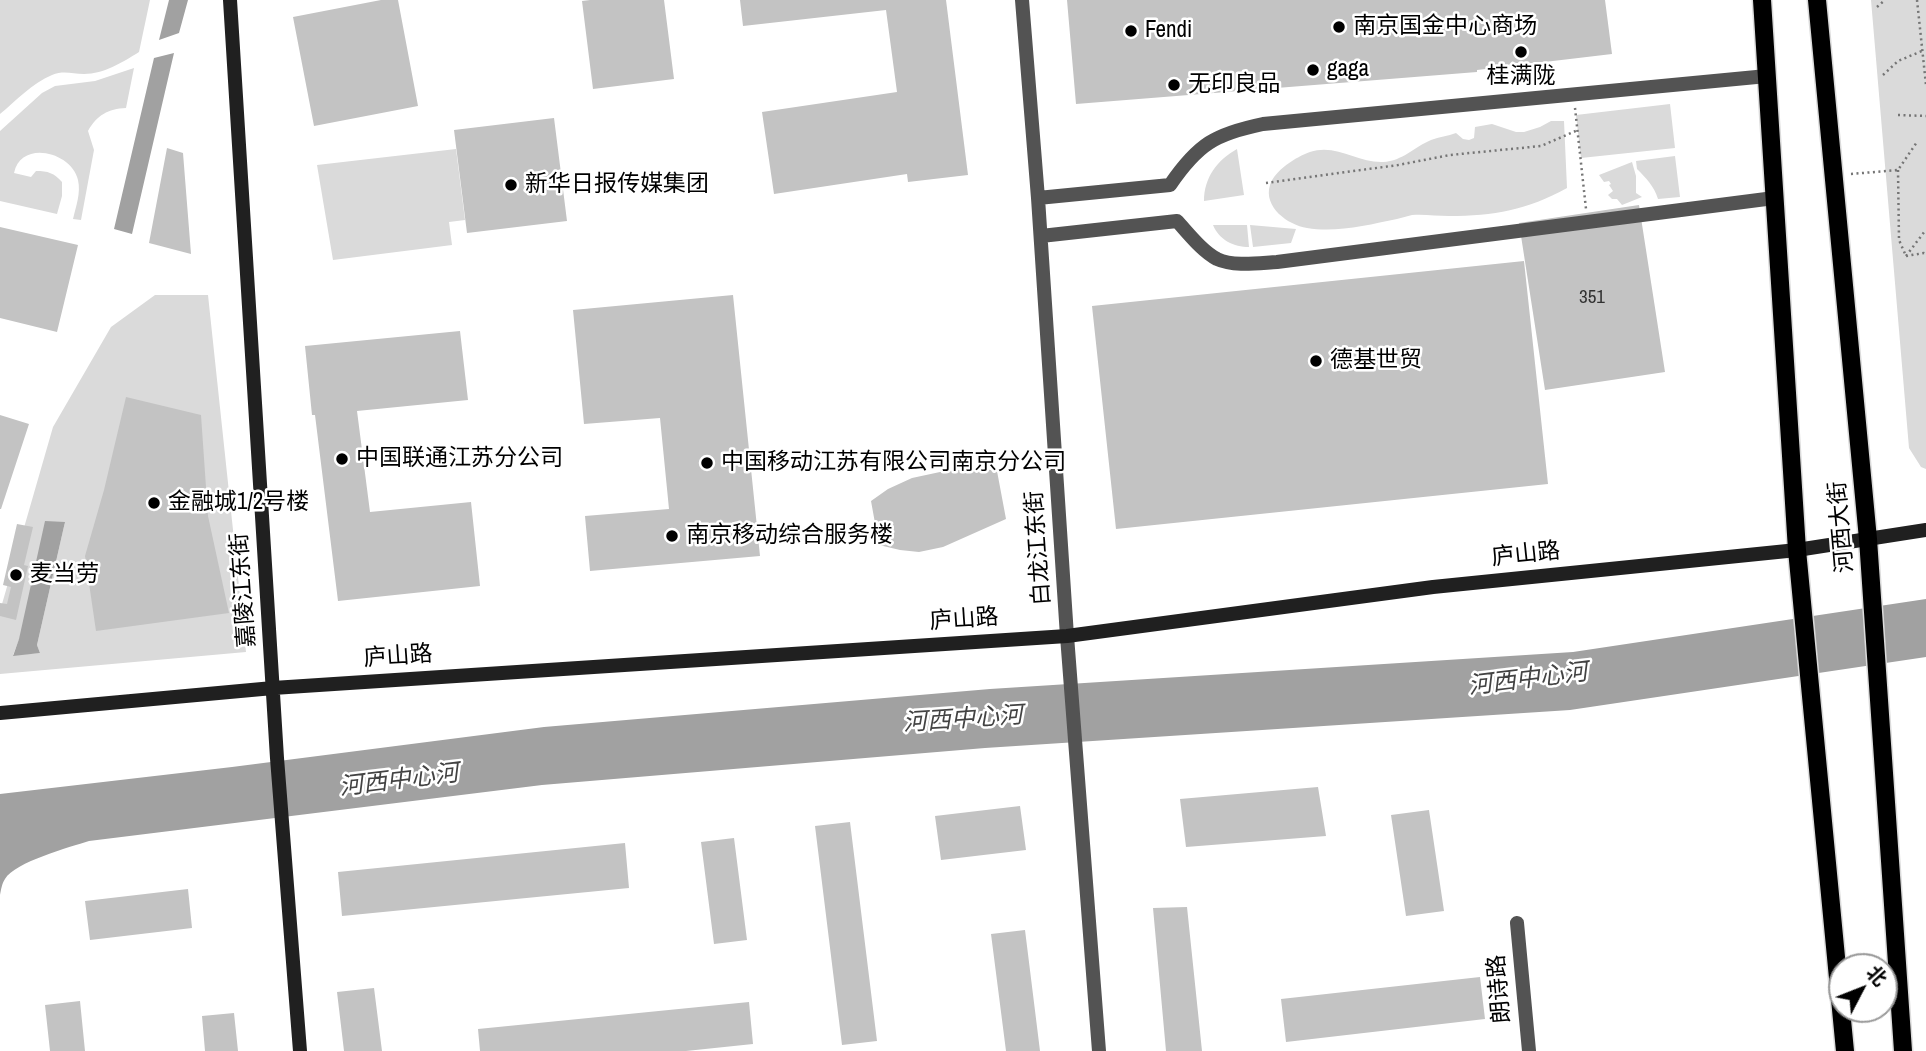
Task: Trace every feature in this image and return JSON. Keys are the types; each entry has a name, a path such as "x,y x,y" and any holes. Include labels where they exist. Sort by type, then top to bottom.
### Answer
{"main road":[{"name":"嘉陵江东街","path":"230,0 277,758 300,1051"},
{"name":"河西大街","path":"1762,0 1797,550 1845,1051"},
{"name":"河西大街","path":"1817,0 1868,539 1903,1051"},
{"name":"庐山路","path":"0,712 273,688 1068,636 1433,587 1797,550 1926,530"}],"street":[{"name":"白龙江东街","path":"1022,0 1099,1051"},
{"path":"1038,198 1170,185 1199,148 1233,131 1263,124 1767,76"},
{"path":"1041,236 1177,221 1196,242 1218,259 1246,264 1774,198"},
{"name":"朗诗路","path":"1517,923 1529,1051"}],"path":[{"path":"1877,7 1885,0"},
{"path":"1917,0 1926,85"},
{"path":"1884,75 1898,61 1922,51"},
{"path":"1574,94 1588,222"},
{"path":"1898,115 1926,116"},
{"path":"1266,183 1450,155 1541,146 1578,130"},
{"path":"1906,256 1899,240 1898,170 1917,142"},
{"path":"1834,175 1898,170"},
{"path":"1906,256 1925,231"},
{"path":"1906,256 1926,254"}],"shaded area":[{"path":"0,0 150,0 139,52 99,72 60,73 45,78 0,114"},
{"path":"1871,0 1926,0 1926,469 1921,467 1909,448"},
{"path":"134,68 126,108 104,114 88,131 94,150 81,220 73,219 79,190 74,170 66,162 46,153 26,156 19,162 14,173 31,177 36,171 44,171 59,179 62,182 62,196 57,214 0,201 0,131 42,93 55,86 95,81"},
{"path":"1670,104 1675,148 1581,158 1576,115"},
{"path":"1551,121 1564,121 1567,188 1524,207 1481,215 1412,215 1352,228 1329,230 1307,228 1292,223 1279,214 1270,201 1270,185 1276,174 1310,152 1338,151 1365,160 1383,162 1402,156 1431,140 1456,133 1469,140 1474,138 1475,127 1492,124 1524,132"},
{"path":"456,149 465,220 449,222 452,245 333,260 317,165"},
{"path":"1237,149 1244,195 1204,201 1206,185 1213,170"},
{"path":"1675,156 1680,197 1658,199 1652,186 1637,169 1636,161"},
{"path":"1632,162 1636,176 1636,193 1642,197 1622,205 1608,195 1613,191 1609,185 1611,184 1609,181 1604,182 1599,175"},
{"path":"1213,225 1247,225 1249,247 1228,242 1219,235"},
{"path":"1250,225 1296,229 1291,243 1253,247"},
{"path":"155,295 208,295 246,652 0,674 0,611 53,427 111,327","holes":["65,522 37,645 40,653 13,655"]}],"water":[{"path":"169,0 188,0 179,33 159,40"},
{"path":"174,53 132,234 114,229 154,58"},
{"path":"45,521 65,522 37,645 40,653 13,656 19,639"},
{"name":"河西中心河","path":"1926,599 1926,657 1570,710 985,748 542,785 89,841 20,867 5,879 0,895 0,794 544,727 990,689 1573,652"}],"building":[{"path":"381,0 398,0 418,106 314,126 293,17"},
{"path":"664,0 674,79 593,89 582,1"},
{"path":"740,0 946,0 968,175 908,182 907,174 774,194 762,112 897,92 886,10 743,26"},
{"name":"南京国金中心商场","path":"1067,0 1605,0 1612,54 1477,72 1076,104"},
{"name":"新华日报传媒集团","path":"554,118 567,221 467,233 454,130"},
{"path":"167,148 183,153 191,254 149,243"},
{"path":"1639,205 1665,372 1545,390 1519,223"},
{"path":"0,227 78,245 57,332 0,318"},
{"name":"德基世贸","path":"1524,261 1548,484 1116,529 1092,306"},
{"name":"中国移动江苏有限公司南京分公司","path":"733,295 760,556 590,571 585,516 669,509 660,418 584,424 573,310"},
{"name":"中国联通江苏分公司","path":"460,331 468,400 357,411 370,512 471,502 480,586 338,601 305,346"},
{"name":"金融城1/2号楼","path":"126,397 201,415 208,516 229,613 96,631 85,556"},
{"path":"0,415 29,424 1,509 0,509"},
{"path":"978,468 997,471 1006,519 943,547 919,552 879,545 871,501 888,489 912,478"},
{"name":"麦当劳","path":"17,524 33,527 16,620 0,616 0,603 7,604 11,587 3,585"},
{"path":"1318,787 1326,836 1186,847 1180,799"},
{"path":"1020,806 1026,850 941,860 935,816"},
{"path":"1429,810 1444,911 1406,916 1391,815"},
{"path":"850,822 877,1041 842,1045 815,826"},
{"path":"734,838 747,940 714,944 701,842"},
{"path":"625,843 629,888 342,916 338,872"},
{"path":"188,889 192,928 90,940 85,901"},
{"path":"1187,907 1202,1051 1166,1051 1153,908"},
{"path":"1025,930 1040,1051 1006,1051 991,934"},
{"path":"1480,977 1485,1019 1286,1042 1281,999"},
{"path":"374,988 382,1051 344,1051 337,992"},
{"path":"80,1001 85,1051 50,1051 45,1005"},
{"path":"749,1002 753,1044 686,1051 480,1051 478,1029"},
{"path":"234,1013 238,1051 205,1051 202,1016"}],"place":[{"name":"南京国金中心商场","path":"1339,27"},
{"name":"Fendi","path":"1131,31"},
{"name":"桂满陇","path":"1521,52"},
{"name":"gaga","path":"1313,70"},
{"name":"无印良品","path":"1174,85"},
{"name":"新华日报传媒集团","path":"511,185"},
{"name":"德基世贸","path":"1316,361"},
{"name":"中国联通江苏分公司","path":"342,459"},
{"name":"中国移动江苏有限公司南京分公司","path":"707,463"},
{"name":"金融城1/2号楼","path":"154,503"},
{"name":"南京移动综合服务楼","path":"672,536"},
{"name":"麦当劳","path":"16,575"}]}
